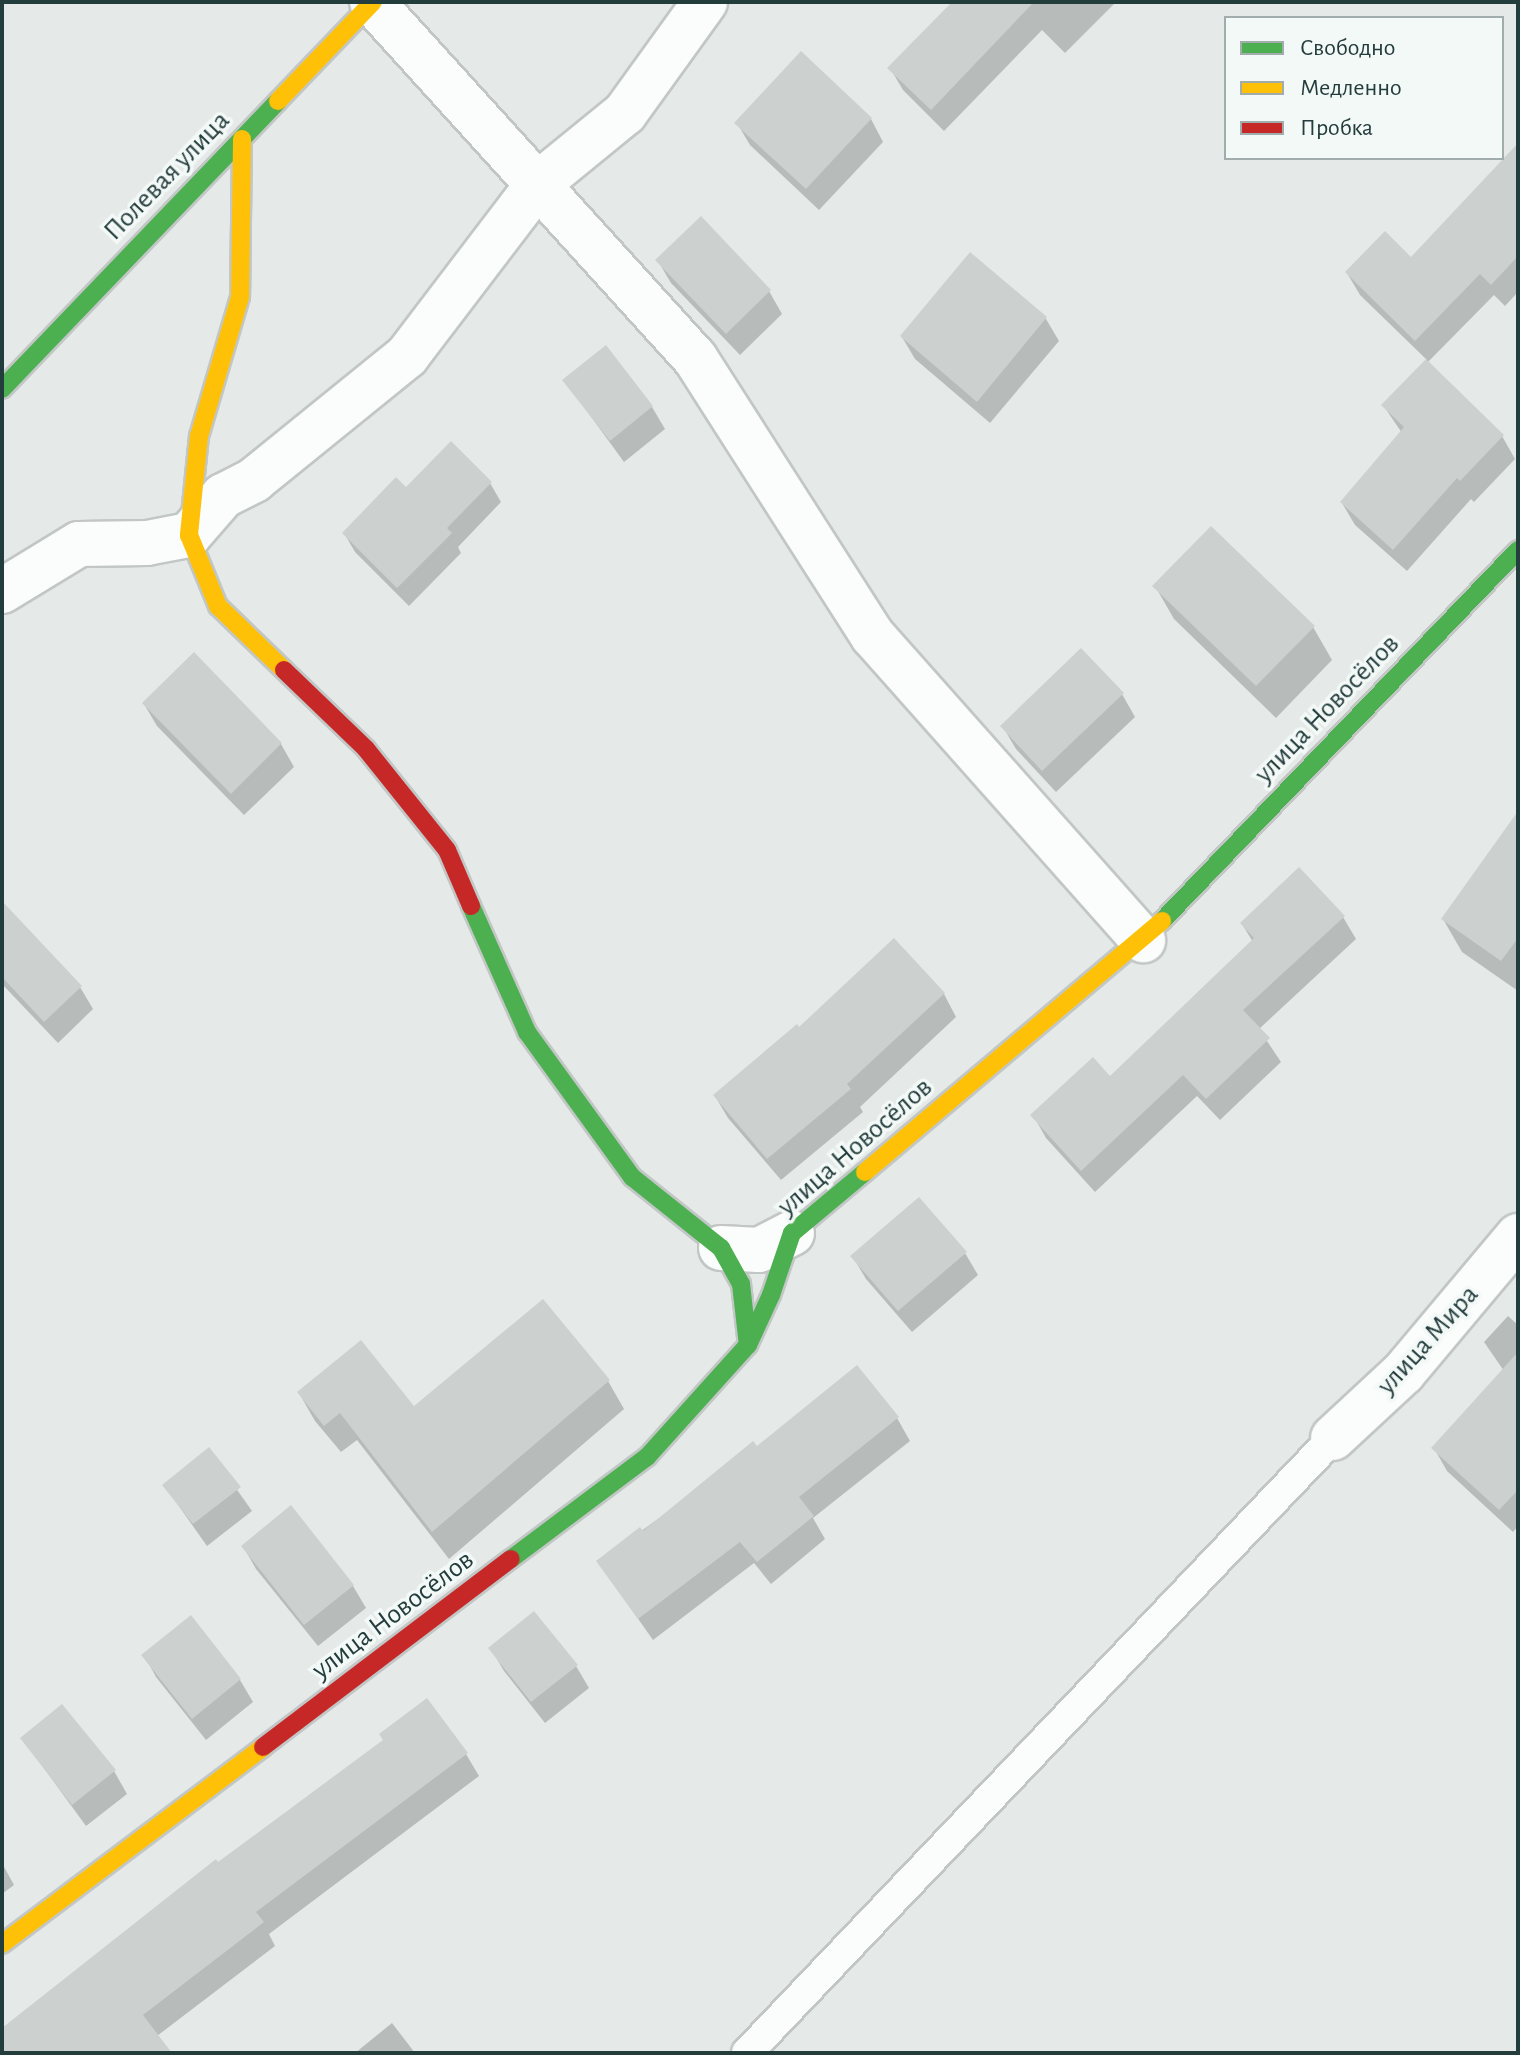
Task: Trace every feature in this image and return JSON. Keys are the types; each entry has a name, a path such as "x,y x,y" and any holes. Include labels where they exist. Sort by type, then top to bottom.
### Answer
{"street":[{"path":"372,2 695,358 873,636 1143,940"},
{"name":"Полевая улица","path":"2,388 372,2"},
{"path":"2,591 79,544 147,543 189,535 223,496 254,480 407,356 538,184 625,113 705,2"},
{"path":"242,139 240,297 199,436 189,535 218,606 366,749 447,850 527,1032 632,1177 721,1248 741,1284 748,1345"},
{"name":"улица Новосёлов","path":"2,1944 647,1457 748,1345 771,1295 792,1233 1143,940 1518,550"},
{"path":"721,1248 759,1250 792,1233"},
{"name":"улица Мира","path":"1333,1438 1403,1373 1518,1236"}],"lane":[{"path":"747,2053 1333,1438"}],"building":[{"path":"952,2 1034,2 931,110 887,68"},
{"path":"801,51 872,118 806,189 734,123"},
{"path":"1518,143 1518,256 1491,285 1480,274 1415,341 1345,272 1385,231 1411,257"},
{"path":"701,216 771,290 726,334 655,260"},
{"path":"970,252 1047,317 977,402 900,336"},
{"path":"606,345 653,406 610,441 562,380"},
{"path":"1426,359 1504,435 1460,481 1457,478 1393,550 1340,502 1404,427 1381,405"},
{"path":"451,441 492,482 447,528 452,533 397,588 342,533 396,477 406,487"},
{"path":"1211,526 1315,626 1256,686 1152,586"},
{"path":"1081,648 1124,693 1042,771 1000,726"},
{"path":"194,652 282,743 231,794 142,703"},
{"path":"1518,811 1518,938 1501,961 1441,919"},
{"path":"1299,867 1345,916 1243,1010 1270,1038 1206,1099 1183,1075 1081,1171 1030,1115 1093,1057 1110,1076 1254,938 1240,923"},
{"path":"2,901 82,986 44,1022 2,977"},
{"path":"894,938 945,993 847,1084 851,1089 767,1159 713,1095 797,1024 799,1027"},
{"path":"919,1197 967,1252 898,1311 850,1256"},
{"path":"543,1299 610,1380 432,1532 340,1413 324,1426 297,1392 361,1340 414,1406"},
{"path":"1518,1352 1518,1490 1499,1510 1431,1448"},
{"path":"857,1365 899,1417 799,1497 814,1516 757,1562 740,1542 638,1619 596,1561 640,1527 643,1531 753,1441 757,1446"},
{"path":"209,1447 241,1487 193,1524 162,1485"},
{"path":"291,1505 354,1585 304,1625 241,1546"},
{"path":"534,1611 578,1665 531,1702 488,1648"},
{"path":"191,1615 241,1679 192,1719 141,1655"},
{"path":"427,1698 468,1753 256,1912 264,1922 143,2015 172,2053 2,2053 2,2028 216,1859 218,1862 383,1740 379,1734"},
{"path":"62,1704 116,1770 72,1805 20,1738"}],"traffic: fast":[{"path":"2,389 278,101"},
{"path":"1162,921 1518,550"},
{"path":"471,906 527,1032 632,1177 721,1248 741,1284 748,1345"},
{"path":"511,1559 647,1457 748,1345 771,1295 792,1233 865,1172"}],"traffic: slow":[{"path":"278,101 373,2"},
{"path":"242,139 240,297 199,436 189,535 218,606 284,670"},
{"path":"865,1172 1162,921"},
{"path":"2,1944 263,1747"}],"traffic: jam":[{"path":"284,670 366,749 447,850 471,906"},
{"path":"263,1747 511,1559"}]}
